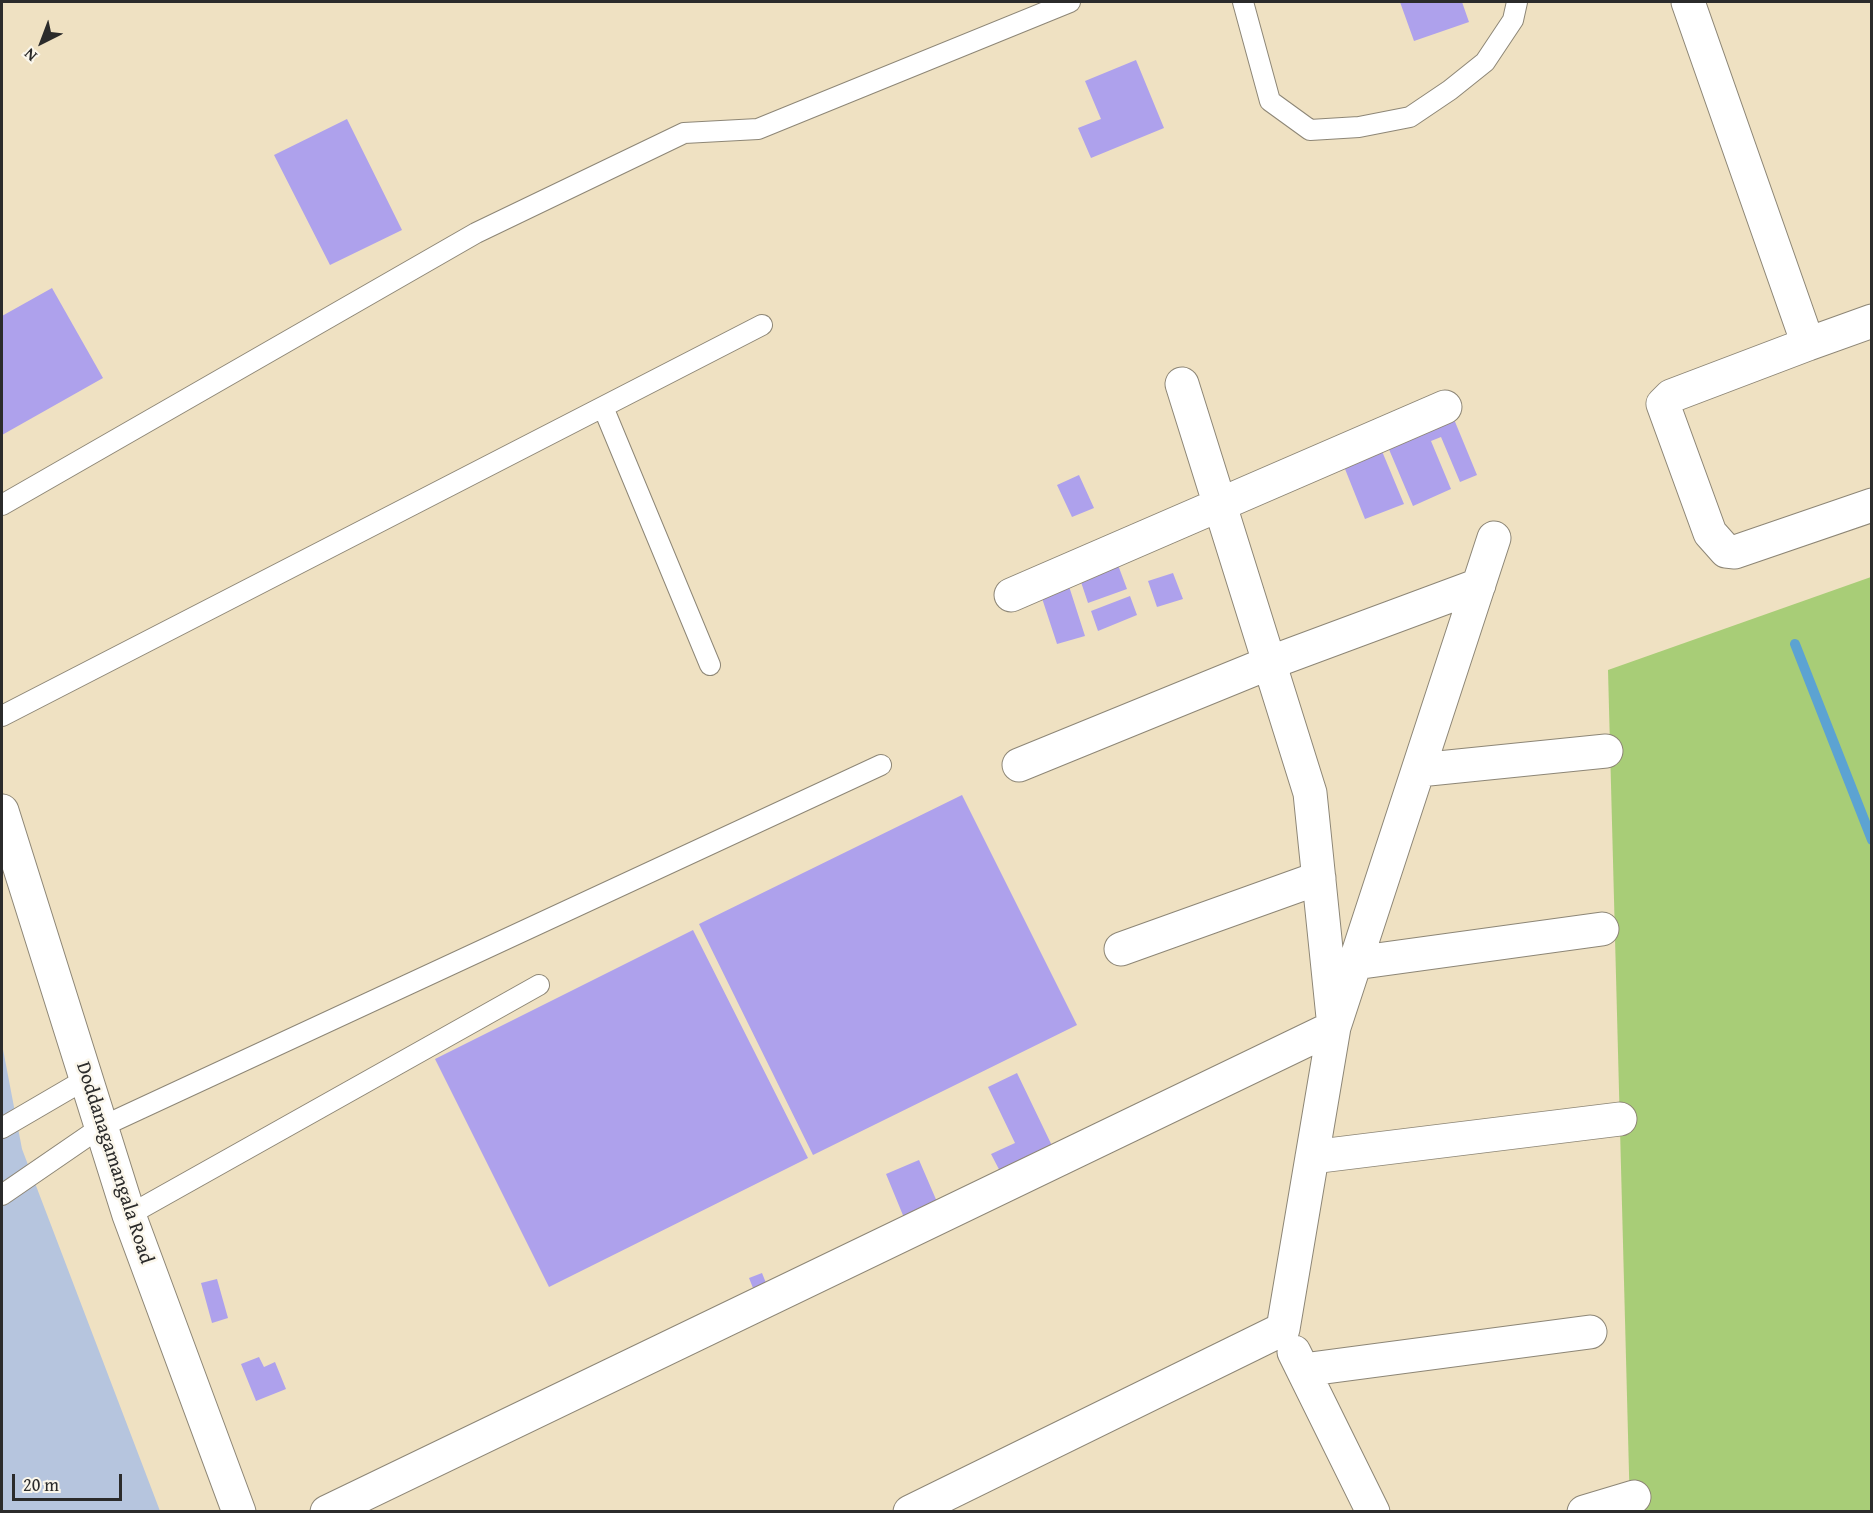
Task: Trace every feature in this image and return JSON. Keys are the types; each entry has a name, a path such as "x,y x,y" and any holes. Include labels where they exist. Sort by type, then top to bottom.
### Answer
{"street":[{"path":"1688,2 1808,344"},
{"path":"1872,321 1664,401 1663,404 1710,533 1720,547 1735,552 1872,505"},
{"path":"1182,384 1310,793 1334,1028"},
{"path":"1011,595 1445,407"},
{"path":"1373,1512 1283,1329 1334,1028 1494,538"},
{"path":"1019,765 1269,663 1479,585"},
{"path":"1419,770 1606,752"},
{"name":"Doddanagamangala Road","path":"2,811 129,1215 239,1512"},
{"path":"1121,949 1319,878"},
{"path":"1355,963 1602,929"},
{"path":"327,1512 1334,1028"},
{"path":"1312,1157 1620,1119"},
{"path":"910,1512 1283,1329"},
{"path":"1303,1370 1590,1332"},
{"path":"1584,1512 1634,1497"}],"lane":[{"path":"2,505 476,232 684,133 758,129 1070,2"},
{"path":"1243,2 1270,101 1310,130 1359,127 1410,117 1450,90 1485,62 1513,20 1517,2"},
{"path":"2,716 762,325"},
{"path":"603,407 710,665"},
{"path":"2,1195 101,1127 881,765"},
{"path":"129,1215 539,985"},
{"path":"2,1128 86,1079"}],"shaded area":[{"path":"2,1044 22,1149 160,1511 2,1511"}],"green space":[{"path":"1871,577 1871,1511 1630,1511 1608,670"}],"building":[{"path":"1400,2 1462,2 1469,22 1414,41"},
{"path":"1136,60 1164,128 1091,158 1078,128 1101,119 1085,81"},
{"path":"347,119 402,230 330,265 274,155"},
{"path":"52,288 103,378 2,435 2,316"},
{"path":"1451,412 1477,475 1460,482 1441,437 1431,441 1451,489 1413,506 1385,440"},
{"path":"1379,444 1404,504 1365,519 1341,459"},
{"path":"1079,475 1094,508 1072,517 1057,485"},
{"path":"1115,557 1127,589 1088,603 1077,570"},
{"path":"1173,573 1183,599 1157,607 1148,581"},
{"path":"1066,577 1085,636 1057,644 1038,586"},
{"path":"1130,596 1137,615 1098,631 1091,611"},
{"path":"962,795 1077,1025 813,1155 699,924"},
{"path":"693,930 808,1158 549,1287 435,1059"},
{"path":"1017,1073 1056,1154 1004,1179 991,1154 1015,1143 988,1087"},
{"path":"919,1160 941,1211 907,1225 886,1174"},
{"path":"762,1273 768,1288 755,1293 749,1278"},
{"path":"217,1279 228,1318 212,1323 201,1283"},
{"path":"259,1357 264,1367 275,1362 286,1389 256,1401 241,1364"}],"waterway":[{"path":"1795,644 1872,840"}]}
